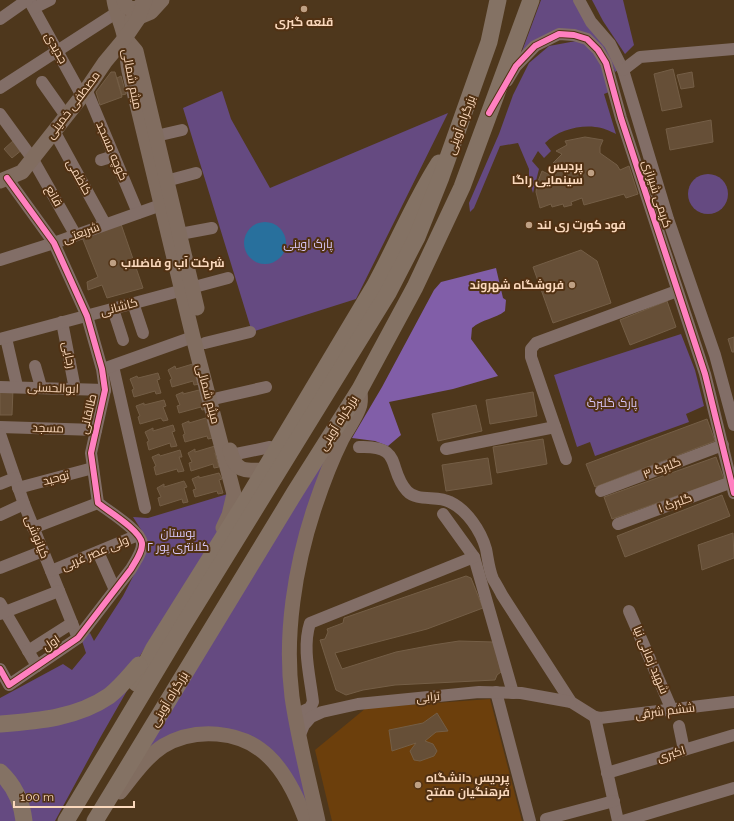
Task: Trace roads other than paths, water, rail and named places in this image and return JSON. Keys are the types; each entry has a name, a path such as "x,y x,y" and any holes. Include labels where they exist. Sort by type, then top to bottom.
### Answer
{"highway":[{"name":"بزرگراه آوینی","path":"66,821 388,294 417,237 459,131 489,42 498,0"},
{"name":"بزرگراه آوینی","path":"96,821 294,492 360,389 436,248 462,187 530,0"},
{"path":"75,805 97,746 143,671 154,648 264,470 375,285 393,252 426,183 459,131"},
{"path":"0,724 43,720 68,715 93,704 110,695 122,684 154,648"},
{"path":"0,772 18,797 24,821"}],"main road":[{"path":"124,0 126,5 130,8 138,8 144,1"},
{"path":"115,6 126,19 138,19 151,12 162,0"},
{"path":"138,19 144,1"},
{"path":"115,6 125,38"},
{"name":"مصطفی خمینی","path":"4,179 22,172 84,93 105,62 125,38 138,19"},
{"name":"میثم شمالی","path":"125,38 126,57 129,71 161,204 187,289 234,494 229,515 213,553"},
{"name":"میثم شمالی","path":"125,38 136,51 166,181 180,234 187,289"},
{"path":"105,62 114,58 120,60 129,71"},
{"name":"میثم شمالی","path":"199,340 218,398 231,456"},
{"path":"318,821 295,715 291,676 290,643 294,599 301,556 308,529 326,475 342,438 360,405 360,389"},
{"path":"231,456 238,468 245,470 264,470"},
{"path":"96,821 136,772 152,755 164,746 180,738 195,734 213,733 241,739 268,755 280,770 292,790 306,821"}],"street":[{"path":"0,20 30,3 50,0"},
{"name":"کریمی شیرازی","path":"579,0 591,22 610,44 624,75 668,219 708,334 734,425"},
{"name":"جدیدی","path":"30,3 84,93"},
{"path":"0,88 58,50 115,6"},
{"name":"کریمی شیرازی","path":"489,114 516,66 535,46 559,34 574,35 587,39 598,50 606,63 705,374 733,488"},
{"path":"612,84 624,75 640,58 734,48"},
{"path":"42,82 66,116"},
{"name":"کوچه مسجد","path":"84,93 102,141 114,156 138,213"},
{"name":"قانع","path":"0,114 32,158 75,234"},
{"path":"156,136 182,130"},
{"name":"کاظمی","path":"54,131 105,224"},
{"path":"101,160 114,156"},
{"path":"166,181 196,173"},
{"name":"طالقانی","path":"4,179 54,243 87,316 108,368 105,390 91,453 98,503"},
{"name":"شریعتی","path":"1,258 54,243 75,234 161,204"},
{"path":"180,234 212,228"},
{"name":"کاشانی","path":"3,338 228,278"},
{"path":"566,459 531,357 531,349 536,344 678,291"},
{"path":"133,303 143,334"},
{"path":"113,309 123,340"},
{"name":"رجایی","path":"62,322 75,389"},
{"path":"145,508 108,368 199,340 250,332"},
{"path":"694,339 708,334"},
{"path":"3,338 17,386"},
{"path":"35,366 41,387"},
{"name":"ابوالحسنی","path":"0,386 105,390"},
{"path":"218,398 266,387"},
{"name":"مسجد","path":"0,426 96,430"},
{"path":"446,449 555,427"},
{"name":"کیانوشی","path":"1,442 33,528 78,638"},
{"name":"گلبرگ ۳","path":"602,491 723,445"},
{"path":"231,456 270,447"},
{"path":"359,447 371,447 387,453 392,458 406,491 412,495 444,498 455,504 470,519 483,540 493,578 499,589 571,702 595,717 618,821"},
{"name":"توحید","path":"0,484 17,483 93,468"},
{"name":"گلبرگ ۱","path":"618,524 733,488"},
{"path":"33,528 98,503 138,534 142,543 138,557 78,638"},
{"path":"0,515 24,504"},
{"path":"443,514 474,557 513,693"},
{"name":"ولی عصر غربی","path":"51,571 138,534"},
{"path":"0,568 43,551"},
{"path":"98,552 115,590"},
{"path":"295,715 310,708 313,702 306,645 306,635 310,623 474,557"},
{"path":"37,666 1,610 59,591"},
{"name":"شهید زمانی نیا","path":"629,611 672,710"},
{"path":"28,651 72,623"},
{"name":"اول","path":"0,669 9,684 78,638"},
{"path":"496,692 530,821"},
{"name":"ترابی","path":"299,737 304,725 311,717 322,712 346,706 472,693 496,692 513,693 571,702"},
{"name":"ششم شرقی","path":"595,717 608,718 734,702"},
{"path":"679,726 684,750"},
{"name":"اکبری","path":"608,773 734,735"},
{"path":"624,821 734,788"},
{"path":"546,819 614,801"}],"water":[{"path":"261,222 269,222 277,225 283,231 286,243 283,255 277,261 269,264 261,264 253,261 247,255 244,247 244,239 247,231 253,225"}],"place":[{"name":"قلعه گبری","path":"304,9"},
{"name":"پردیس سینمایی راگا","path":"591,173"},
{"name":"فود کورت ری لند","path":"529,225"},
{"name":"شرکت آب و فاضلاب","path":"113,263"},
{"name":"فروشگاه شهروند","path":"572,285"},
{"name":"پردیس دانشگاه فرهنگیان مفتح","path":"418,785"}],"park label":[{"name":"پارک اوینی","path":"308,244"},
{"name":"پارک گلبرگ","path":"612,403"},
{"name":"بوستان کلانتری پور ۲","path":"178,540"}]}
